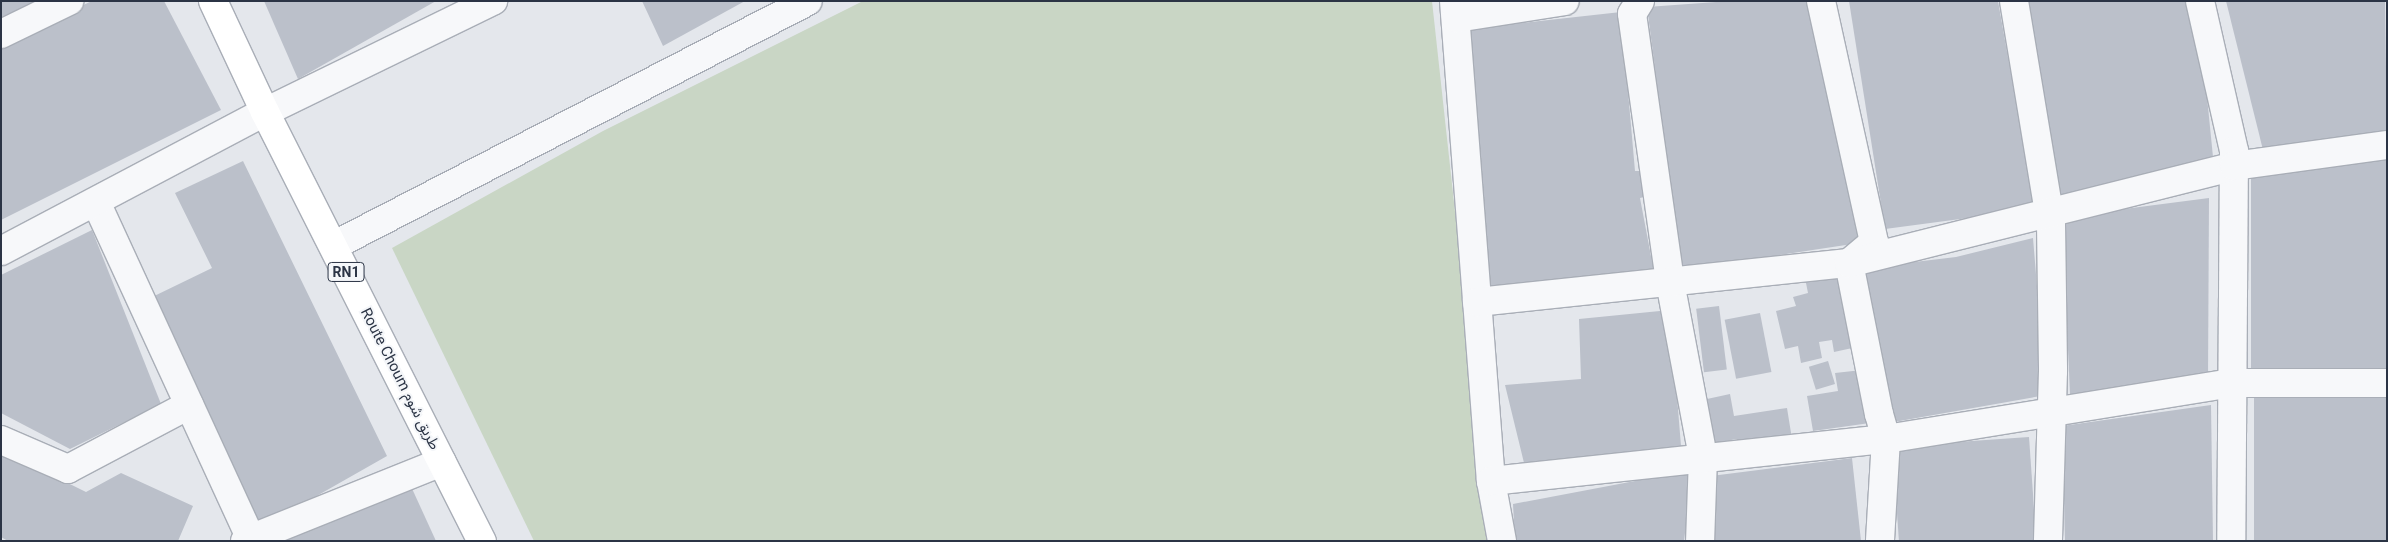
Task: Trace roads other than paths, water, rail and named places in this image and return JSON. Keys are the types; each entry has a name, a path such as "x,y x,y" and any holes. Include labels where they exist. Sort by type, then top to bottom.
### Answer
{"highway":[{"name":"Route Choum طريق شوم","path":"213,1 265,112 482,541"}],"street":[{"path":"1,34 69,1"},
{"path":"1,251 265,112 492,1"},
{"path":"332,246 808,1"},
{"path":"1502,541 1491,481 1455,10 1565,1"},
{"path":"1640,1 1632,14 1670,282 1703,457 1700,541"},
{"path":"1821,1 1874,242 1848,263"},
{"path":"2014,1 2052,224 2052,412 2048,541"},
{"path":"2200,1 2234,151 2231,541"},
{"path":"1477,302 1848,263 2234,166 2387,145"},
{"path":"96,202 189,405 248,540 442,462"},
{"path":"1848,263 1879,414 1886,439 1880,541"},
{"path":"1491,481 1886,439 2232,383 2387,384"},
{"path":"1,440 68,469 189,405"}]}
